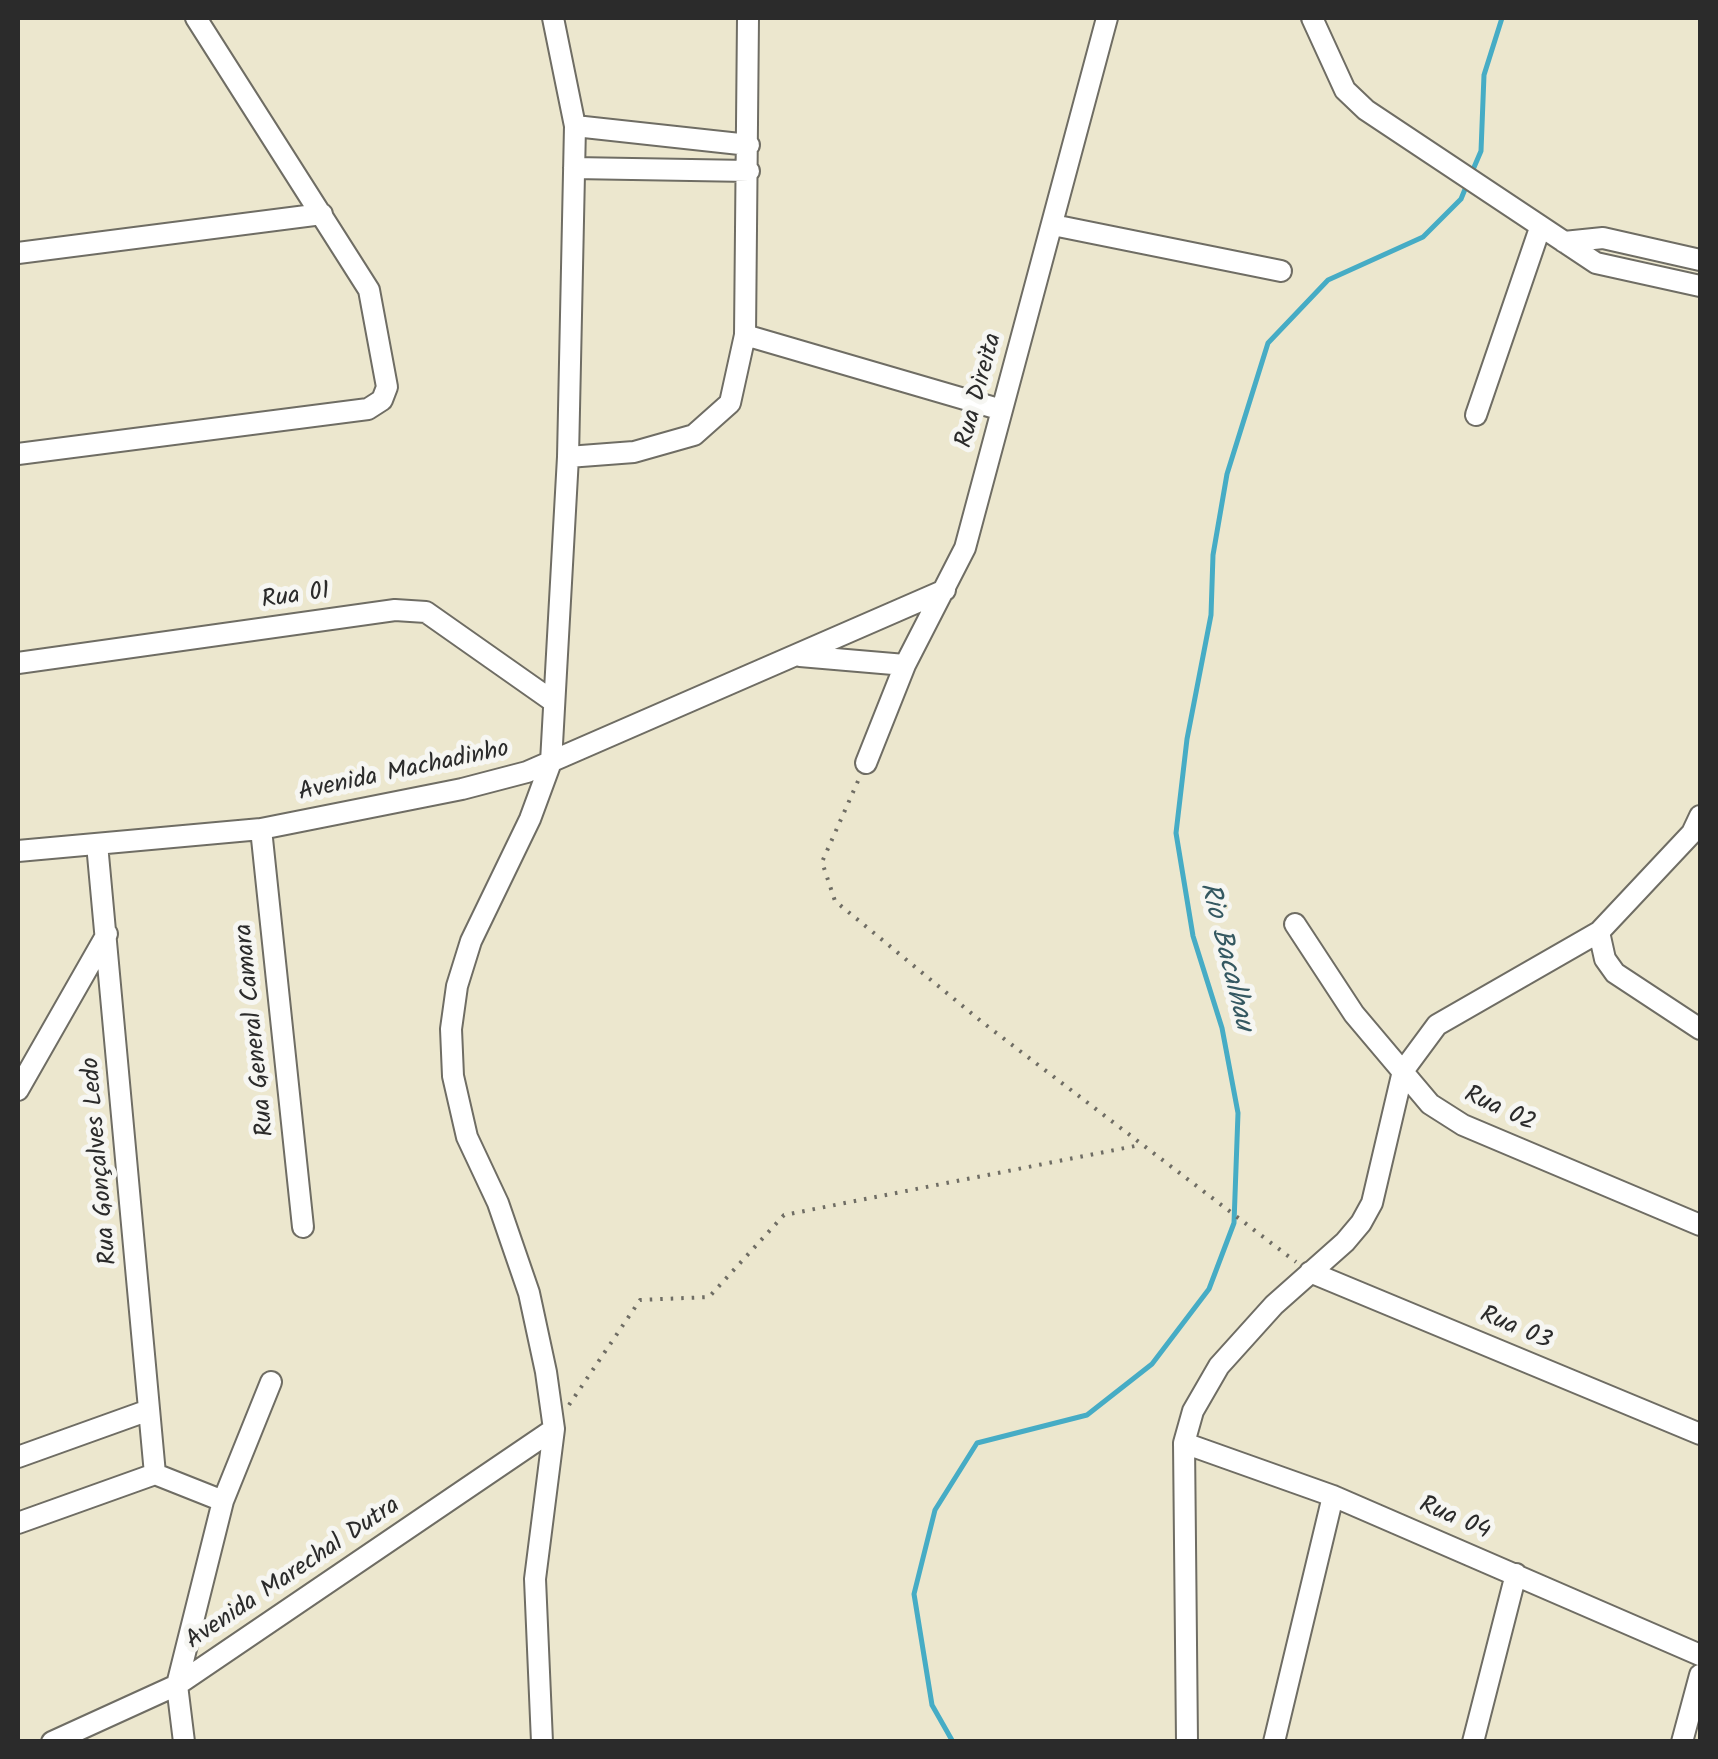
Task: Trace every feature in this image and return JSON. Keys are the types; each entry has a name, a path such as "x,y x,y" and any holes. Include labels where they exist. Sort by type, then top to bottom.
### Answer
{"street":[{"path":"18,454 368,409 382,400 387,387 369,290 196,18"},
{"path":"542,1742 535,1579 554,1429 529,1293 498,1202 467,1137 453,1076 451,1029 457,986 472,942 530,818 551,762 568,457 576,126 554,18"},
{"path":"568,457 634,452 694,435 730,402 746,335 748,18"},
{"name":"Rua Direita","path":"866,763 905,665 965,548 1107,18"},
{"path":"1312,18 1345,90 1366,110 1596,263 1700,286"},
{"path":"576,126 749,145"},
{"path":"574,168 749,170"},
{"path":"18,253 322,214"},
{"path":"1053,225 1281,271"},
{"path":"1476,416 1540,228"},
{"path":"1564,242 1603,238 1700,260"},
{"path":"746,335 1002,410"},
{"name":"Avenida Machadinho","path":"18,851 261,828 462,789 551,762 945,590"},
{"name":"Rua 01","path":"18,663 395,610 426,612 554,702"},
{"path":"798,656 905,665"},
{"name":"Rua General Camara","path":"261,828 302,1227"},
{"path":"1187,1742 1184,1443 1193,1411 1218,1366 1362,1223 1372,1203 1403,1072 1437,1026 1599,932 1698,829"},
{"name":"Rua Gonçalves Ledo","path":"96,844 155,1474"},
{"name":"Rua 02","path":"1296,924 1354,1014 1430,1104 1463,1125 1700,1225"},
{"path":"1599,932 1604,959 1615,973 1700,1029"},
{"path":"18,1090 107,934"},
{"name":"Rua 03","path":"1310,1272 1700,1434"},
{"path":"184,1742 177,1685 223,1501 271,1382"},
{"path":"18,1457 149,1410"},
{"name":"Avenida Marechal Dutra","path":"52,1742 177,1685 554,1429"},
{"name":"Rua 04","path":"1184,1443 1334,1496 1700,1655"},
{"path":"18,1523 155,1474 223,1501"},
{"path":"1274,1742 1334,1496"},
{"path":"1473,1742 1516,1574"},
{"path":"1682,1742 1700,1674"}],"path":[{"path":"866,763 822,862 836,901 982,1022 1310,1272"},
{"path":"554,1429 640,1300 710,1298 784,1215 1140,1145"}],"waterway":[{"name":"Rio Bacalhau","path":"1472,172 1481,151 1484,75 1502,18"},
{"name":"Rio Bacalhau","path":"953,1742 932,1705 914,1594 935,1510 977,1443 1087,1415 1152,1364 1209,1289 1234,1223 1238,1113 1222,1028 1193,936 1176,833 1187,739 1211,615 1213,555 1227,474 1268,343 1328,280 1423,237 1461,199 1468,182"}]}
